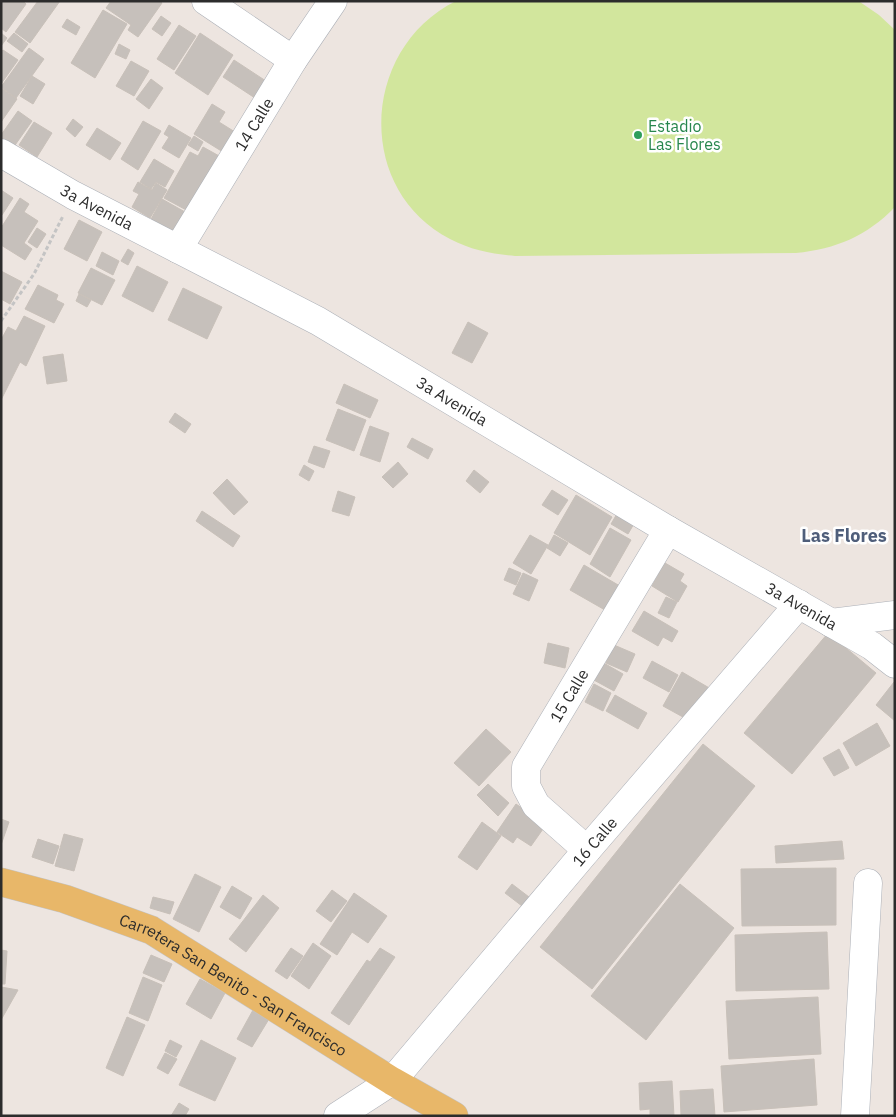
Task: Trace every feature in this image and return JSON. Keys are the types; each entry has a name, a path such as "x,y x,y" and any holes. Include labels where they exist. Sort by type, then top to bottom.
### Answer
{"main road":[{"name":"Carretera San Benito - San Francisco","path":"1,882 65,899 151,930 392,1081 454,1116"}],"street":[{"path":"206,1 293,60"},
{"name":"14 Calle","path":"178,249 293,60 333,1"},
{"name":"3a Avenida","path":"1,153 74,195 318,321 668,530 872,646 895,664"},
{"name":"15 Calle","path":"587,850 536,805 526,786 526,768 668,530"},
{"name":"16 Calle","path":"392,1081 587,850 799,604"},
{"path":"831,622 895,615"},
{"path":"854,1116 868,883"},
{"path":"338,1116 392,1081"}],"path":[{"path":"1,321 34,274 74,195"}],"green space":[{"name":"Estadio Las Flores","path":"456,1 860,2 879,15 895,30 895,207 873,226 850,239 824,248 796,253 515,256 482,251 458,243 419,216 397,187 385,154 381,119 387,84 401,51 425,23"}],"building":[{"path":"1,1 23,1 26,4 6,32 1,28"},
{"path":"38,1 60,1 30,43 15,32"},
{"path":"111,1 159,1 162,3 138,37 128,30 131,25 106,8"},
{"path":"103,10 127,24 95,78 71,63"},
{"path":"161,16 171,23 162,36 152,29"},
{"path":"67,19 80,27 76,35 62,27"},
{"path":"179,25 196,36 174,70 157,59"},
{"path":"1,33 7,38 1,46"},
{"path":"14,33 28,44 22,52 7,41"},
{"path":"200,33 233,55 208,95 175,73"},
{"path":"119,44 130,50 126,59 115,54"},
{"path":"29,48 44,59 16,98 1,87"},
{"path":"3,50 18,60 1,84 1,52"},
{"path":"234,60 269,83 258,100 223,77"},
{"path":"131,61 149,71 134,96 116,86"},
{"path":"32,76 45,84 33,104 20,96"},
{"path":"151,79 163,88 149,109 136,99"},
{"path":"1,88 17,99 1,122"},
{"path":"212,104 225,112 219,122 235,132 223,152 194,134"},
{"path":"18,111 32,121 13,148 1,140 1,135"},
{"path":"73,119 83,127 75,137 66,129"},
{"path":"143,121 161,131 138,170 121,159"},
{"path":"34,122 52,133 37,157 19,145"},
{"path":"169,125 191,138 179,158 162,148 169,137 164,134"},
{"path":"97,128 121,143 110,160 86,145"},
{"path":"194,136 203,142 198,151 188,145"},
{"path":"203,147 221,157 190,212 164,198 190,152 198,156"},
{"path":"154,159 174,171 165,187 156,182 151,189 140,182"},
{"path":"138,182 152,190 156,183 167,190 150,218 132,207 139,194 133,191"},
{"path":"1,190 13,198 2,215 1,215"},
{"path":"20,198 29,204 24,212 38,221 24,243 32,249 25,260 1,245 1,228"},
{"path":"162,199 185,212 173,233 150,221"},
{"path":"79,220 102,232 87,261 64,249"},
{"path":"37,228 46,234 37,248 28,242"},
{"path":"128,249 134,253 128,265 121,261"},
{"path":"102,252 119,261 113,275 96,266"},
{"path":"137,266 168,282 153,312 122,296"},
{"path":"91,268 115,280 102,305 78,293"},
{"path":"1,271 22,282 10,304 1,299"},
{"path":"38,285 58,295 56,300 64,304 54,323 25,309"},
{"path":"183,288 222,307 207,339 168,320"},
{"path":"79,294 91,300 87,307 76,301"},
{"path":"24,316 45,326 26,366 20,362 1,400 1,340 8,327 16,331"},
{"path":"468,322 488,333 472,363 452,353"},
{"path":"63,354 67,381 47,384 43,357"},
{"path":"344,384 378,400 370,418 336,403"},
{"path":"338,409 366,420 354,451 326,440"},
{"path":"175,413 191,424 185,433 169,422"},
{"path":"370,426 389,433 380,462 360,455"},
{"path":"412,438 433,449 428,459 407,447"},
{"path":"314,446 330,451 324,468 308,462"},
{"path":"398,462 408,474 393,488 382,477"},
{"path":"304,465 314,471 309,481 299,475"},
{"path":"474,470 489,482 480,493 466,481"},
{"path":"227,479 248,502 234,515 213,493"},
{"path":"552,490 568,500 558,515 542,505"},
{"path":"338,491 355,497 349,516 332,511"},
{"path":"576,495 612,517 590,555 554,533"},
{"path":"202,511 240,536 233,547 196,521"},
{"path":"618,512 635,522 628,534 611,524"},
{"path":"610,528 631,540 610,577 590,564"},
{"path":"530,535 548,545 531,574 513,563"},
{"path":"554,535 568,543 560,556 547,548"},
{"path":"665,563 684,574 680,581 687,586 678,602 652,586"},
{"path":"584,565 625,589 612,614 570,590"},
{"path":"509,568 521,573 516,585 504,580"},
{"path":"523,573 538,580 529,601 513,594"},
{"path":"666,597 677,602 669,618 658,613"},
{"path":"644,611 678,631 672,642 663,637 658,646 632,631"},
{"path":"828,633 876,673 792,774 744,733"},
{"path":"548,643 569,648 565,668 544,663"},
{"path":"614,645 635,654 627,672 606,663"},
{"path":"652,661 678,675 669,692 643,678"},
{"path":"602,662 623,674 614,691 592,679"},
{"path":"682,672 711,689 692,722 663,706"},
{"path":"895,683 895,721 876,705"},
{"path":"594,684 611,693 603,711 585,702"},
{"path":"615,695 647,713 638,729 606,711"},
{"path":"877,723 890,746 856,766 843,743"},
{"path":"486,729 511,752 479,786 454,763"},
{"path":"703,744 755,786 592,989 540,947"},
{"path":"839,749 849,768 834,776 823,758"},
{"path":"488,784 509,803 498,816 477,795"},
{"path":"516,804 539,820 537,824 543,829 531,846 517,837 513,843 497,832"},
{"path":"1,819 9,822 1,845"},
{"path":"482,822 501,836 477,870 458,857"},
{"path":"64,834 83,839 74,871 55,866"},
{"path":"38,839 59,846 53,864 32,857"},
{"path":"842,841 844,859 776,863 775,846"},
{"path":"836,868 836,925 742,926 741,869"},
{"path":"195,874 221,887 199,932 173,919"},
{"path":"512,884 529,897 522,906 505,893"},
{"path":"680,884 734,928 646,1040 591,996"},
{"path":"232,886 252,898 240,919 220,907"},
{"path":"332,890 347,901 331,922 316,911"},
{"path":"354,893 387,916 368,943 352,932 337,955 320,944"},
{"path":"263,895 279,908 246,952 229,939"},
{"path":"153,897 174,902 170,914 150,908"},
{"path":"827,932 829,989 736,991 735,935"},
{"path":"313,943 331,956 309,989 291,976"},
{"path":"291,948 303,956 287,979 275,971"},
{"path":"380,948 395,957 349,1025 331,1013 367,960 370,962"},
{"path":"1,950 7,951 5,984 1,984"},
{"path":"151,955 172,964 164,982 143,973"},
{"path":"143,977 162,985 148,1021 129,1013"},
{"path":"200,979 225,993 211,1019 186,1004"},
{"path":"1,987 18,990 1,1020"},
{"path":"818,997 821,1054 729,1059 726,1001"},
{"path":"253,1010 269,1019 252,1047 237,1039"},
{"path":"127,1017 145,1025 123,1076 106,1068"},
{"path":"170,1040 182,1046 176,1057 165,1051"},
{"path":"201,1040 236,1058 215,1101 179,1085"},
{"path":"165,1053 177,1059 168,1074 157,1068"},
{"path":"814,1059 817,1105 724,1112 721,1066"},
{"path":"672,1081 674,1116 650,1116 650,1109 640,1110 639,1083"},
{"path":"713,1089 715,1116 681,1116 680,1091"},
{"path":"179,1103 189,1109 185,1116 171,1116"}],"place":[{"name":"Estadio Las Flores","path":"638,135"}],"district":[{"name":"Las Flores","path":"844,535"}]}
